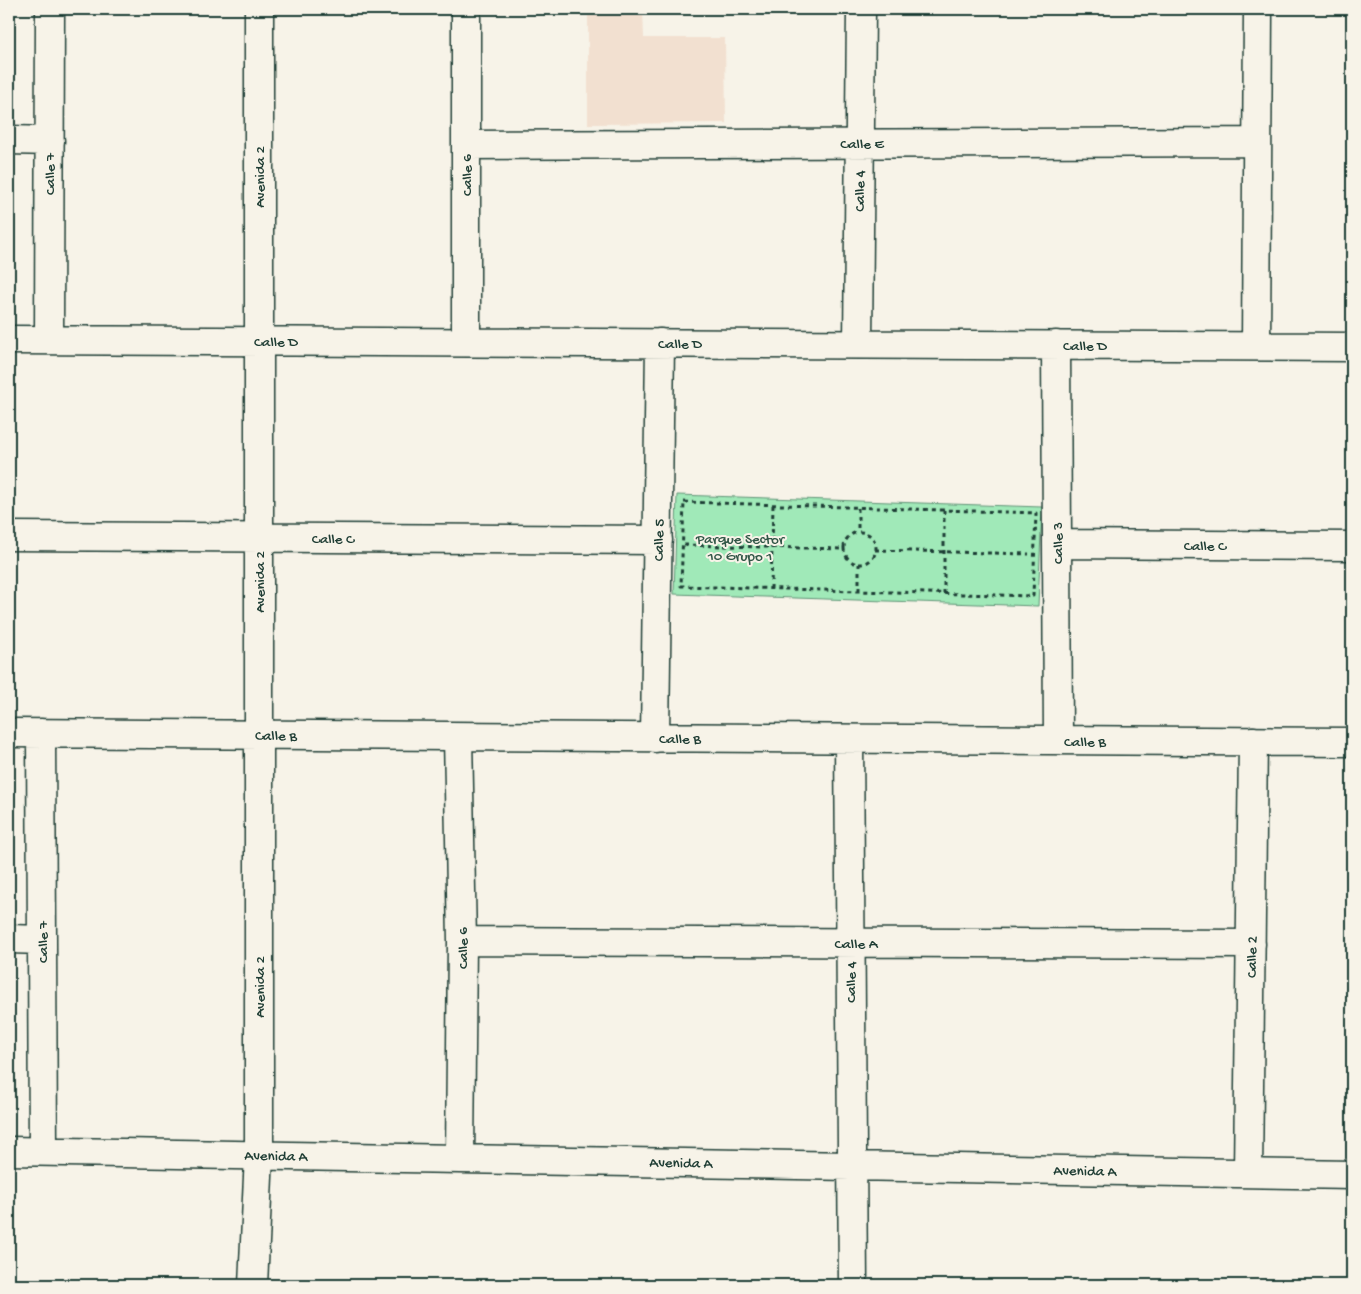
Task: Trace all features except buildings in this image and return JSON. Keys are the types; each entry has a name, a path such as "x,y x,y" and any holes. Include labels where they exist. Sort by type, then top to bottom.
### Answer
{"street":[{"name":"Calle 7","path":"49,340 50,9"},
{"name":"Avenida 2","path":"252,1285 259,1155 259,9"},
{"name":"Calle 6","path":"466,9 466,342"},
{"name":"Calle 4","path":"858,344 861,9"},
{"path":"1256,346 1258,9"},
{"path":"9,140 50,140"},
{"name":"Calle E","path":"466,145 1258,142"},
{"name":"Calle D","path":"9,340 1352,347"},
{"name":"Calle 5","path":"655,738 666,543 660,343"},
{"name":"Calle 3","path":"1056,345 1049,551 1058,740"},
{"name":"Calle C","path":"9,536 666,543"},
{"name":"Calle C","path":"1049,551 1352,546"},
{"name":"Calle B","path":"9,733 1352,742"},
{"name":"Calle 7","path":"42,733 42,1151"},
{"name":"Calle 6","path":"458,737 462,941 460,1158"},
{"name":"Calle 4","path":"849,739 853,1285"},
{"name":"Calle 2","path":"1248,1173 1253,742"},
{"path":"9,939 42,940"},
{"name":"Calle A","path":"462,941 1251,944"},
{"name":"Avenida A","path":"9,1151 1352,1175"}],"path":[{"path":"684,502 774,505 1036,513 1049,551 1033,596 681,586 666,543 684,502"},
{"path":"771,589 774,505"},
{"path":"858,508 858,532"},
{"path":"944,510 944,594"},
{"path":"858,532 864,532 875,541 876,550 874,556 869,561 859,564 849,560 844,554 843,549 845,540 850,534 858,532"},
{"path":"666,543 843,549"},
{"path":"876,550 944,552 1049,551"},
{"path":"859,564 859,591"}],"shaded area":[{"path":"588,9 643,9 644,38 725,38 726,123 588,124"}],"green space":[{"name":"Parque Sector 10 Grupo 1","path":"677,495 1042,507 1038,606 674,594"}]}
